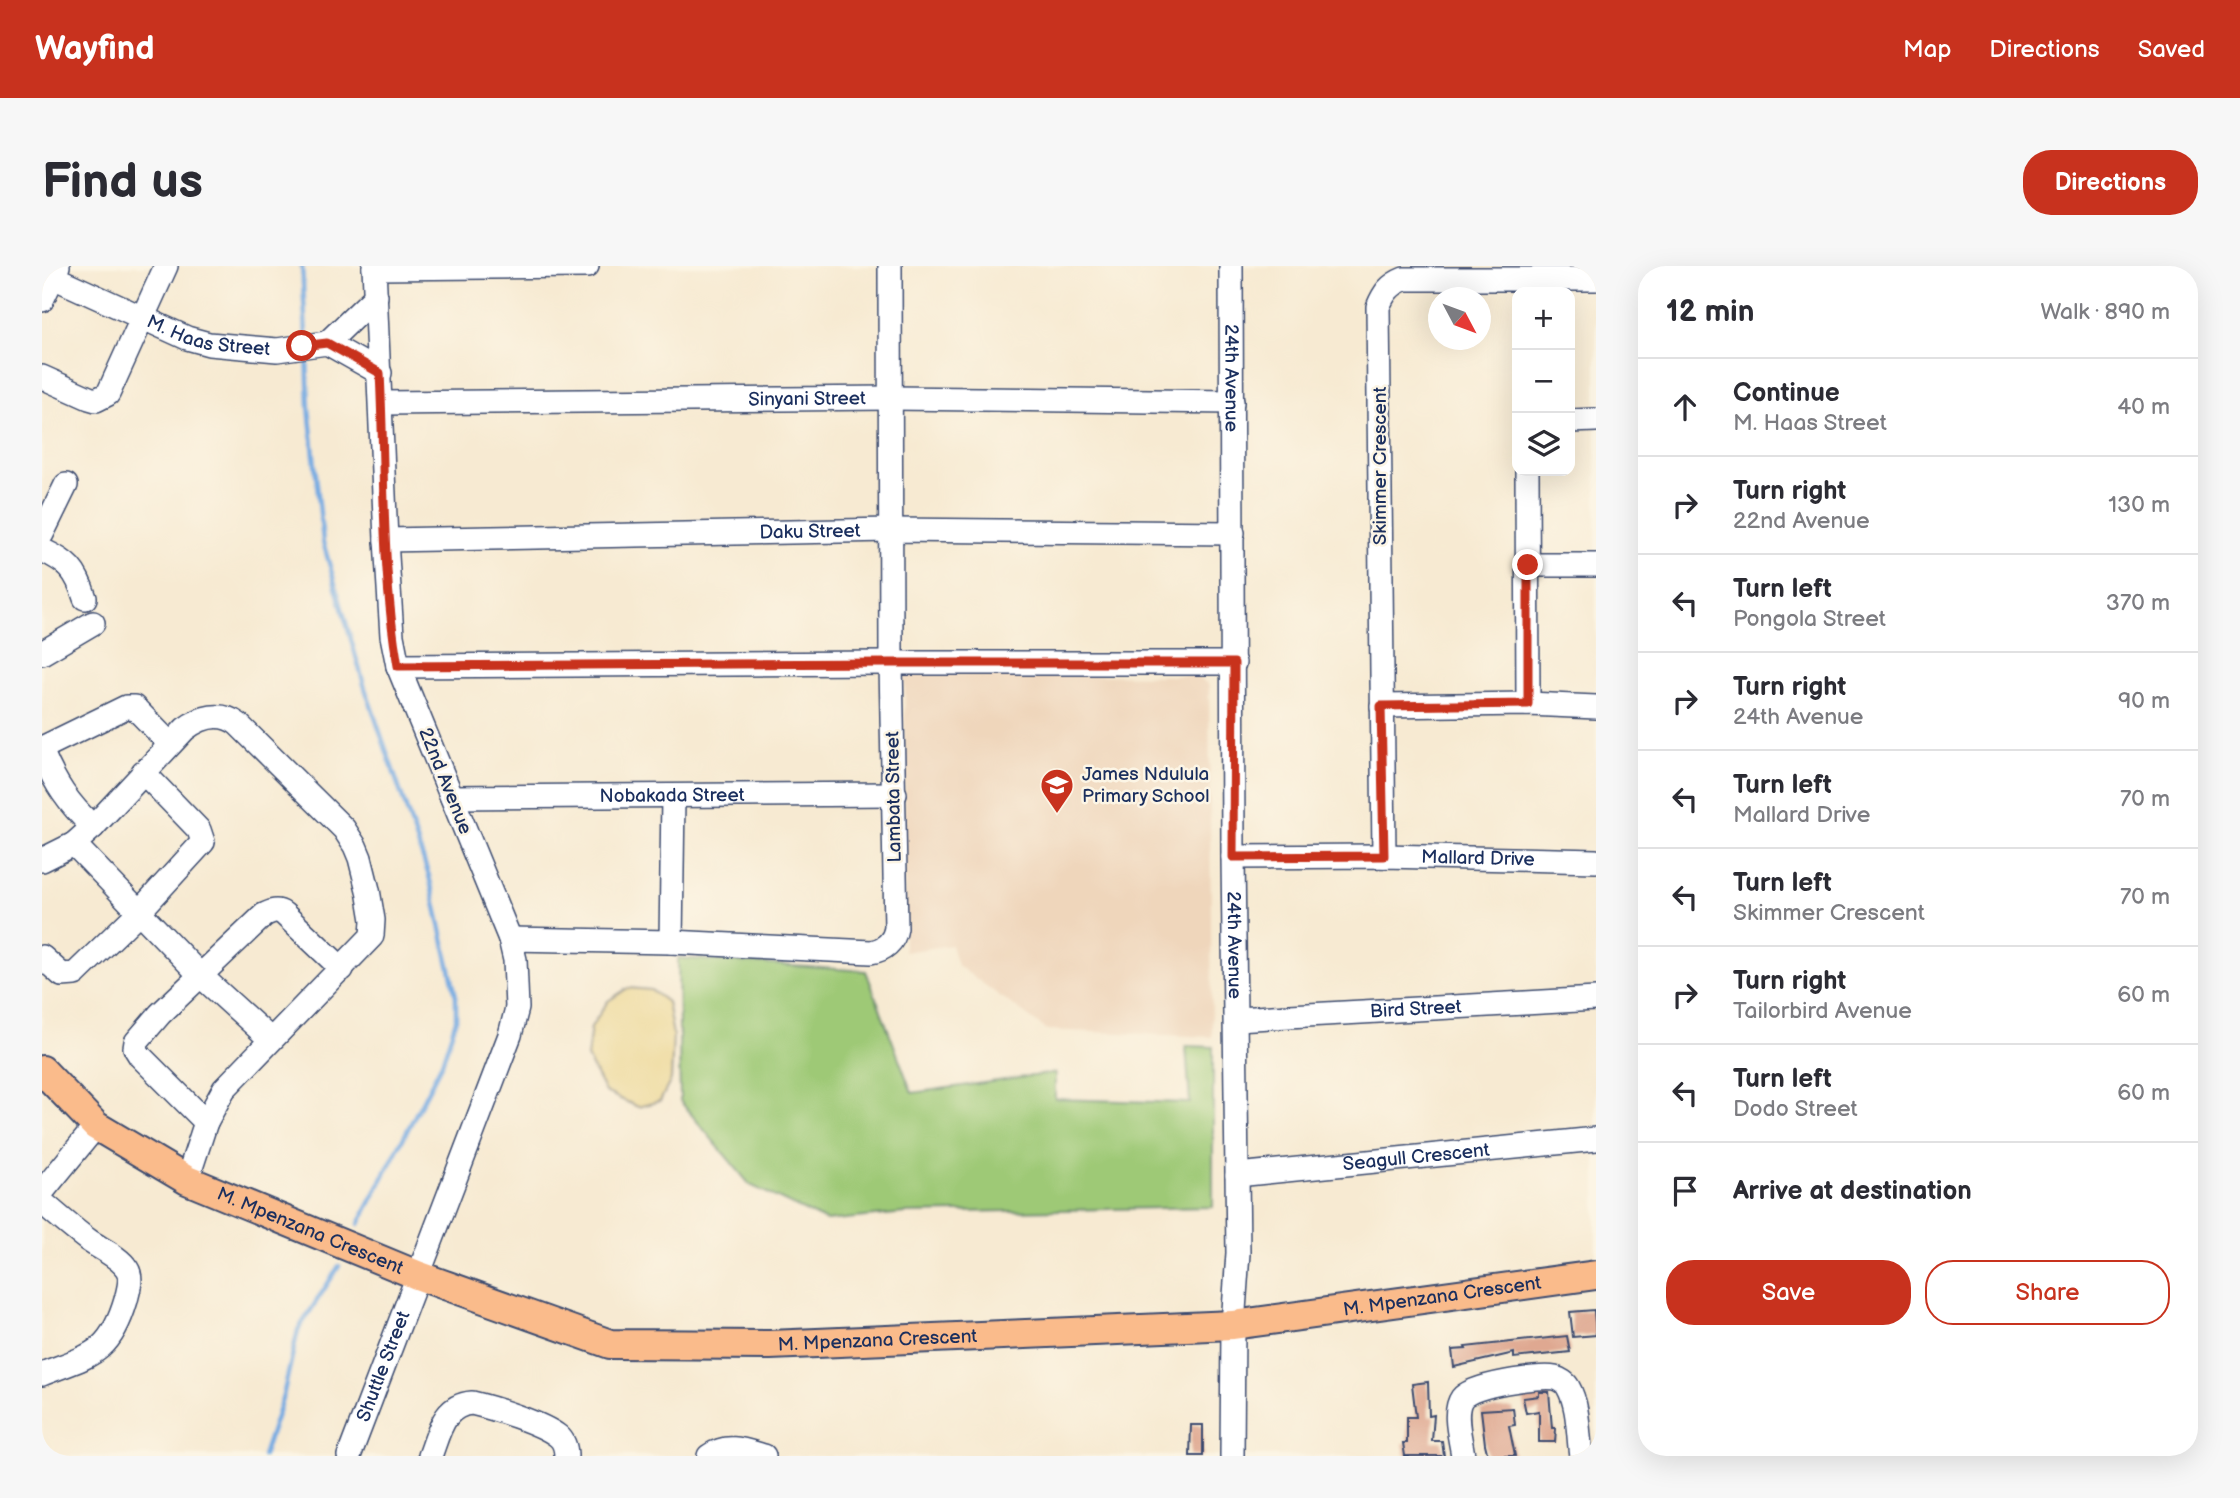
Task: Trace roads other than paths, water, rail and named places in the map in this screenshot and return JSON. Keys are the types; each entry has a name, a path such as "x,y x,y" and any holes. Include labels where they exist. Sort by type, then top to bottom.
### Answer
{"main road":[{"name":"M. Mpenzana Crescent","path":"42,1070 96,1126 187,1180 416,1275 610,1344 770,1345 1233,1325 1596,1275"}],"street":[{"path":"42,377 96,400 108,394 166,266"},
{"path":"374,267 587,266"},
{"name":"Lambata Street","path":"510,939 671,942 871,951 884,948 892,939 896,928 891,663 890,266"},
{"name":"24th Avenue","path":"1231,266 1233,857 1238,1254 1233,1325 1232,1456"},
{"name":"22nd Avenue","path":"374,267 392,636 398,666 510,939 517,1008 510,1035 416,1275"},
{"path":"42,300 51,272"},
{"name":"M. Haas Street","path":"51,272 142,318 187,338 209,344 277,349 327,343"},
{"name":"Skimmer Crescent","path":"1384,856 1378,307 1383,294 1404,279 1596,279"},
{"path":"376,296 327,343 380,373"},
{"name":"Sinyani Street","path":"382,403 891,398 1232,402"},
{"path":"1575,421 1596,420"},
{"path":"1527,476 1528,704"},
{"path":"42,534 66,485"},
{"name":"Daku Street","path":"386,540 890,530 1233,533"},
{"path":"42,550 68,564 75,573 85,598"},
{"path":"1528,565 1596,565"},
{"path":"42,653 93,623"},
{"path":"398,666 1234,663"},
{"path":"1381,706 1528,704 1596,707"},
{"path":"93,827 64,795 51,774 42,750 126,707 134,707 170,744"},
{"path":"42,860 74,844 93,827 142,772 193,723 219,716 234,720 344,829 360,858 368,890 373,930 368,942 270,1039 224,1090 206,1122 187,1180"},
{"path":"42,957 62,975 72,976 138,913 200,847 203,839 199,830 142,772"},
{"name":"Nobakada Street","path":"452,797 895,794"},
{"path":"671,942 673,797"},
{"path":"74,844 201,976 270,1039"},
{"name":"Mallard Drive","path":"1233,857 1384,856 1596,860"},
{"path":"206,1122 135,1048 136,1042 160,1014 264,915 272,911 284,914 342,969"},
{"name":"Bird Street","path":"1236,1019 1596,999"},
{"path":"42,1192 96,1126"},
{"name":"Seagull Crescent","path":"1237,1175 1596,1139"},
{"path":"42,1202 87,1239 121,1262 130,1277 123,1311 116,1329 104,1345 97,1352 42,1374"},
{"name":"Shuttle Street","path":"349,1456 416,1275"},
{"path":"1463,1456 1458,1407 1464,1395 1500,1384 1544,1378 1556,1378 1569,1387 1575,1408 1581,1456"},
{"path":"430,1456 444,1419 450,1411 463,1404 472,1403 541,1427 557,1436 564,1443 566,1456"},
{"path":"709,1456 716,1451 732,1448 764,1456"}],"waterway":[{"path":"302,266 306,336"},
{"path":"307,354 309,407 323,542 365,688 429,876 456,996 456,1020 442,1063 359,1224"},
{"path":"263,1456 283,1396 298,1330 339,1266"}],"place":[{"name":"James Ndulula Primary School","path":"1057,815"}]}
